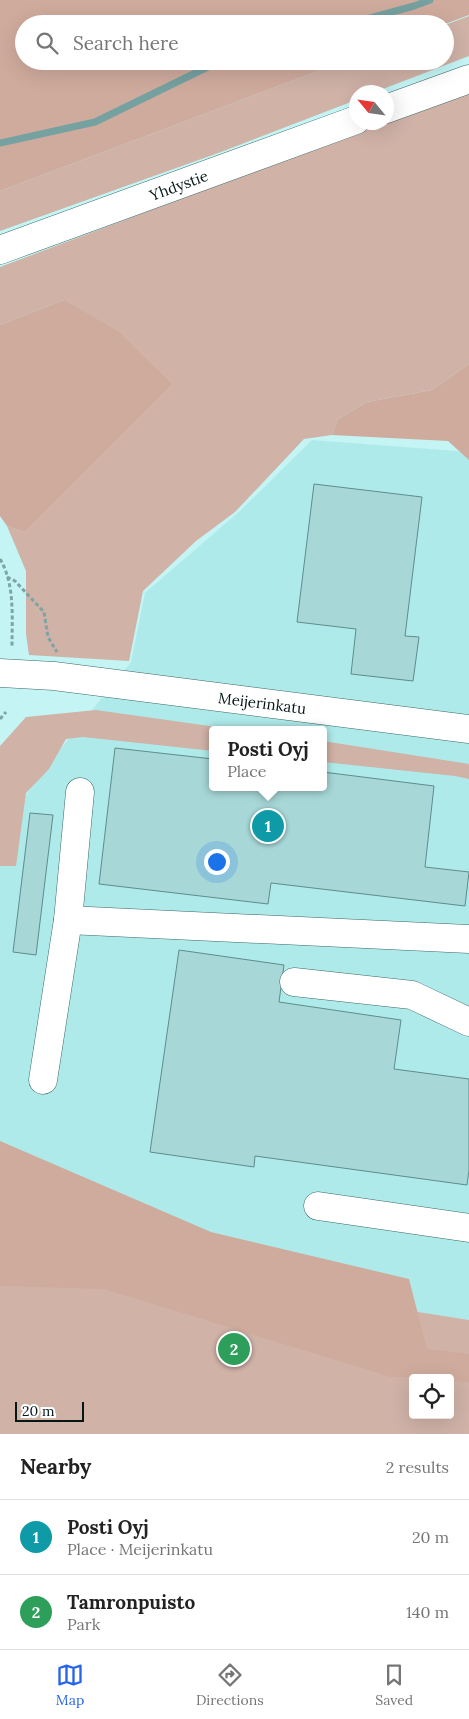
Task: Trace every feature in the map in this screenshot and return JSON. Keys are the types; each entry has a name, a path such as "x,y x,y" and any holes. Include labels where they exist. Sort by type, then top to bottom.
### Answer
{"main road":[{"path":"394,106 469,78"},
{"name":"Yhdystie","path":"0,250 349,123"},
{"name":"Meijerinkatu","path":"0,672 63,677 469,729"},
{"path":"43,1080 68,920 80,792"},
{"path":"68,920 469,939"},
{"path":"294,982 412,995 469,1022"},
{"path":"318,1206 469,1228"}],"path":[{"path":"0,559 7,577 12,604 12,646"},
{"path":"7,577 15,581 44,612 48,637 63,677"},
{"path":"0,720 6,712"}],"shaded area":[{"path":"0,0 469,0 469,15 454,21 454,15 15,15 15,70 321,70 0,191"},
{"path":"469,16 469,56 454,62 454,22"},
{"path":"321,70 432,70 393,85 349,85 349,103 221,152 0,231 0,191"},
{"path":"469,90 469,364 432,390 367,402 338,419 332,435 304,439 235,512 196,541 143,591 129,661 29,655 26,634 26,571 7,526 24,532 64,300 0,325 0,267 363,130 394,130 394,118"},
{"path":"64,300 119,332 172,384 24,532 7,526 0,516 0,325"},
{"path":"469,364 469,460 448,441 332,435 338,419 367,402 432,390"},
{"path":"312,440 469,452 469,1320 263,1288 0,1144 0,852 15,814 36,779 131,662 145,593 241,510"},
{"path":"96,710 210,726 209,751 83,737 66,739 49,769 26,793 16,866 0,866 0,746 26,717"},
{"path":"327,742 469,764 469,779 327,762"},
{"path":"0,1141 211,1232 409,1279 427,1349 469,1354 469,1382 454,1381 454,1374 409,1374 409,1377 391,1377 104,1289 0,1286"},
{"path":"0,1246 469,1320 469,1434 0,1434"}],"building":[{"path":"314,484 422,497 405,636 419,637 413,681 351,674 356,629 297,622"},
{"path":"115,748 209,759 209,791 327,791 327,773 434,786 425,867 469,872 465,906 271,883 268,904 99,884"},
{"path":"30,813 53,815 36,955 13,952"},
{"path":"179,950 284,965 279,1002 401,1020 394,1069 469,1079 469,1170 467,1185 255,1156 254,1167 150,1152"}],"waterway":[{"path":"381,15 430,0"},
{"path":"0,143 95,122 202,70"}],"place":[{"name":"Posti Oyj","path":"268,826"},
{"name":"Tamronpuisto","path":"234,1349"}]}
